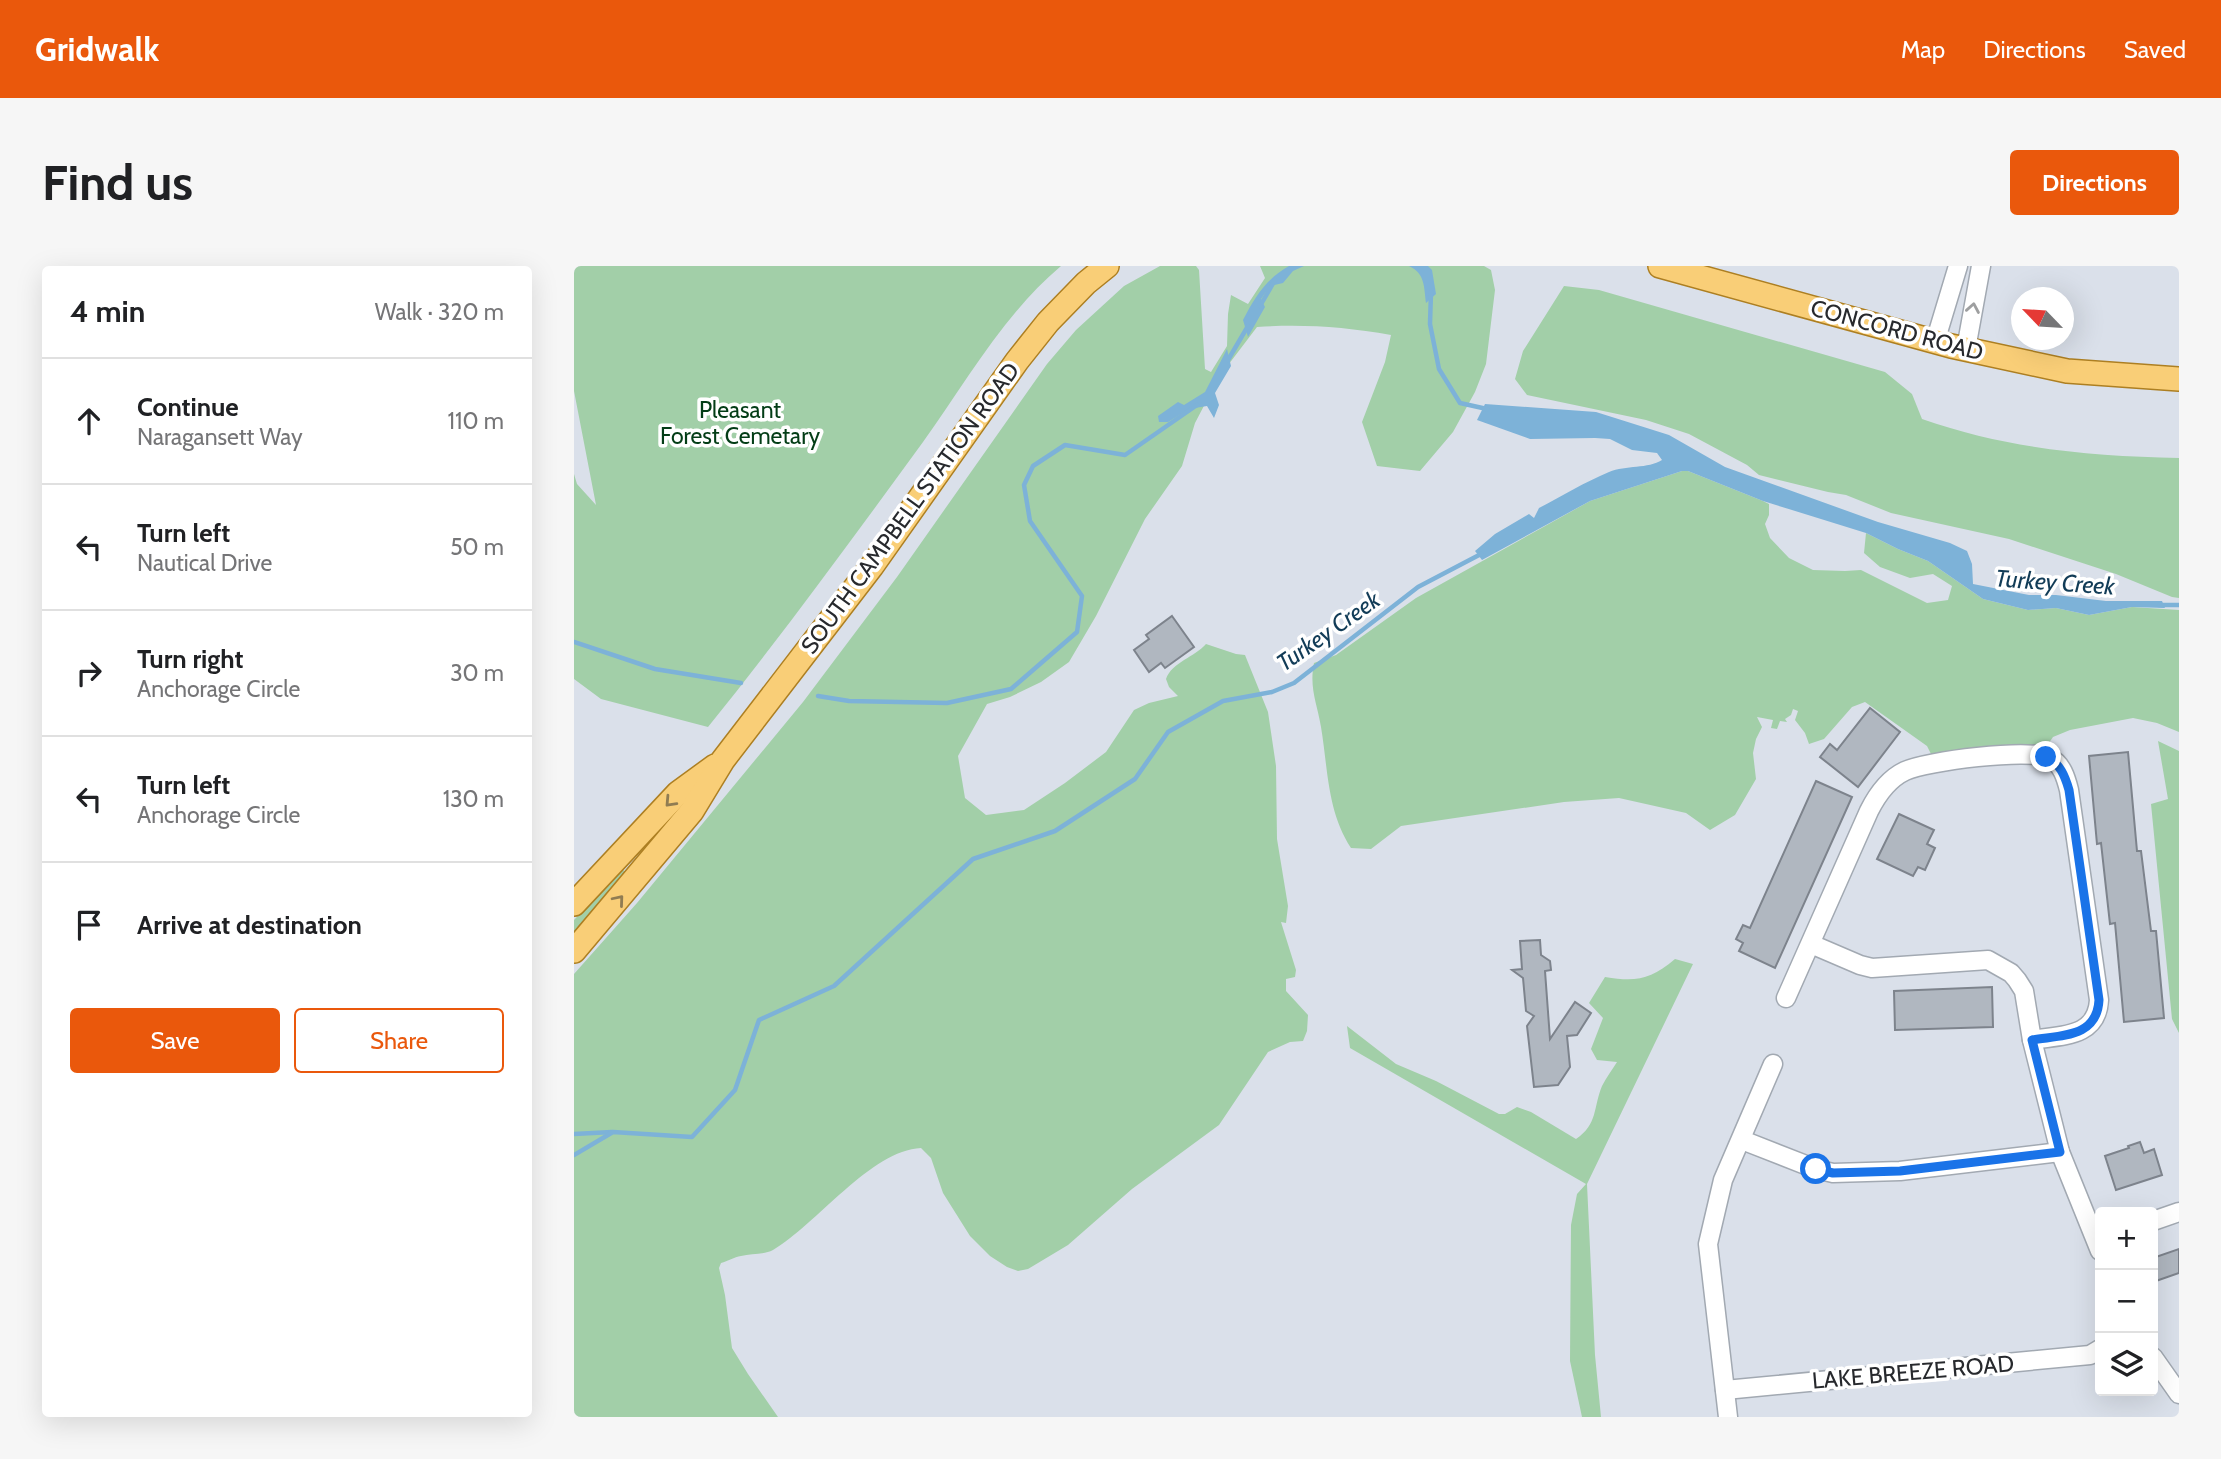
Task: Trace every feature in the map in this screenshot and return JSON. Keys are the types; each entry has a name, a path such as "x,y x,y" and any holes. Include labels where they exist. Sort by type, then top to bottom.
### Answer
{"main road":[{"name":"SOUTH CAMPBELL STATION ROAD","path":"574,951 692,811 723,760 872,566 1017,361 1048,322 1086,283 1107,266"},
{"name":"CONCORD ROAD","path":"1660,266 1707,272 1935,342 2067,371 2179,379"},
{"name":"SOUTH CAMPBELL STATION ROAD","path":"574,904 678,793 723,760"}],"street":[{"path":"1935,342 1958,266"},
{"path":"1966,349 1981,266"},
{"path":"1786,998 1868,811 1875,798 1896,776 1929,764 2031,754 2057,763 2069,790 2099,1009 2092,1023 2082,1030 2032,1040"},
{"path":"1811,944 1872,968 1988,960 2011,973 2024,991 2032,1040 2060,1152 2095,1235"},
{"path":"1728,1417 1708,1244 1723,1180 1773,1064"},
{"path":"1742,1140 1833,1173 1900,1171 2060,1152"},
{"path":"2158,1219 2179,1212"},
{"name":"LAKE BREEZE ROAD","path":"1725,1390 2090,1355 2095,1352"},
{"path":"2158,1364 2179,1394"}],"green space":[{"name":"Pleasant Forest Cemetary","path":"574,266 1061,266 1021,305 1004,327 844,550 708,727 601,699 574,679 574,474 577,484 596,505 574,391"},
{"path":"1160,266 1196,266 1199,270 1205,369 1211,372 1227,346 1231,295 1248,304 1265,278 1260,266 1484,266 1491,270 1495,290 1486,364 1475,392 1453,432 1420,471 1377,466 1362,422 1385,362 1391,335 1324,327 1257,327 1219,377 1195,423 1182,466 1145,519 1096,616 1069,662 1041,682 1010,697 987,704 958,756 965,798 986,815 1024,810 1106,752 1134,710 1149,703 1178,696 1169,687 1166,679 1169,673 1206,644 1245,655 1268,712 1276,766 1277,839 1288,906 1286,923 1281,922 1296,970 1295,977 1286,979 1286,991 1308,1015 1303,1041 1290,1042 1268,1052 1219,1125 1132,1189 1068,1245 1028,1269 1018,1271 1007,1267 990,1256 970,1236 943,1193 931,1158 921,1148 902,1152 883,1161 844,1190 790,1239 773,1250 721,1263 719,1268 732,1348 778,1417 574,1417 574,974 637,903 803,702 897,577 1047,364 1076,330 1124,286"},
{"path":"1564,286 1599,290 1885,372 1912,394 1922,419 1954,429 2049,449 2179,458 2179,598 2009,539 1891,513 1846,495 1759,475 1747,465 1689,434 1646,420 1527,395 1515,379 1523,351"},
{"path":"1688,471 1769,504 1769,515 1765,524 1770,538 1789,558 1813,570 1861,570 1927,603 1948,600 1952,586 1933,574 1910,578 1880,567 1864,553 1866,533 1928,561 1983,599 2028,610 2056,608 2089,615 2132,607 2179,610 2179,732 2157,723 2133,718 2070,730 2053,737 2046,747 2019,745 1931,754 1927,746 1865,702 1852,707 1824,739 1809,744 1795,720 1798,711 1793,709 1791,715 1785,719 1787,722 1780,721 1777,729 1771,728 1773,720 1757,717 1762,727 1753,753 1756,779 1735,815 1710,830 1686,813 1619,798 1564,802 1401,826 1371,849 1351,848 1333,805 1313,688 1314,663 1336,655 1416,598 1590,501"},
{"path":"2158,741 2179,751 2179,1033 2172,1019 2151,804 2168,799"},
{"path":"622,869 629,875 574,937 574,920"},
{"path":"1675,959 1693,964 1587,1184 1595,1355 1601,1417 1582,1417 1570,1361 1571,1225 1577,1194 1586,1184 1350,1048 1347,1026 1396,1064 1436,1081 1499,1114 1505,1114 1517,1107 1531,1112 1576,1139 1592,1121 1602,1086 1617,1062 1597,1060 1591,1049 1603,1018 1589,1003 1605,977 1642,978"}],"water":[{"path":"1289,266 1304,266 1293,271 1283,283 1270,286 1261,299 1265,307 1248,337 1243,320 1252,304 1262,289"},
{"path":"1409,266 1428,266 1432,270 1436,294 1426,303 1421,277"},
{"path":"1227,349 1231,366 1215,393 1219,405 1214,418 1207,406 1189,409 1168,422 1159,422 1158,416 1178,402 1184,405 1205,392"},
{"path":"1485,404 1596,412 1669,435 1725,467 1967,551 1972,564 1973,584 2029,595 2106,601 2162,601 2165,608 2132,607 2089,615 2056,608 2028,610 1983,599 1928,561 1866,533 1763,501 1688,471 1590,501 1482,560 1475,551 1495,534 1529,514 1534,518 1539,508 1609,472 1650,465 1662,460 1657,453 1632,450 1610,439 1530,439 1477,420"}],"building":[{"path":"1172,616 1194,647 1165,668 1161,663 1149,672 1134,650 1149,639 1146,635"},
{"path":"1870,708 1900,732 1858,787 1820,757 1830,744 1837,750"},
{"path":"2128,752 2137,851 2141,851 2151,931 2156,931 2164,1018 2124,1022 2115,923 2110,924 2101,843 2097,844 2089,756"},
{"path":"1816,781 1852,797 1775,968 1739,951 1743,943 1736,939 1743,925 1750,928"},
{"path":"1899,814 1934,830 1927,844 1935,848 1925,870 1918,867 1913,876 1877,859"},
{"path":"1540,940 1541,955 1550,961 1551,970 1545,971 1550,1039 1575,1002 1591,1013 1577,1035 1567,1036 1570,1067 1558,1085 1534,1087 1527,1026 1534,1016 1526,1011 1523,978 1512,970 1522,969 1520,941"},
{"path":"1992,987 1993,1027 1895,1030 1894,991"},
{"path":"2140,1142 2144,1153 2154,1149 2162,1175 2116,1190 2105,1156"},
{"path":"2179,1249 2179,1273 2158,1280 2158,1256"}],"waterway":[{"path":"1260,306 1275,280"},
{"path":"1431,292 1430,324 1439,369 1460,403 1487,409"},
{"path":"1228,360 1248,326"},
{"path":"818,696 849,701 947,703 1011,689 1077,632 1082,596 1030,521 1024,485 1033,466 1065,445 1125,455 1197,405"},
{"name":"Turkey Creek","path":"574,1155 613,1132 692,1137 735,1090 759,1020 834,986 973,859 1055,831 1135,779 1168,732 1223,701 1272,692 1294,683 1418,587 1481,554"},
{"name":"Turkey Creek","path":"2159,605 2179,605"},
{"path":"574,642 655,669 741,683"},
{"path":"574,1134 612,1132"}],"route":[{"path":"1816,1169 1833,1173 1900,1171 2060,1152 2032,1040 2076,1033 2088,1027 2096,1017 2099,1000 2069,790 2057,763 2046,757"}]}
